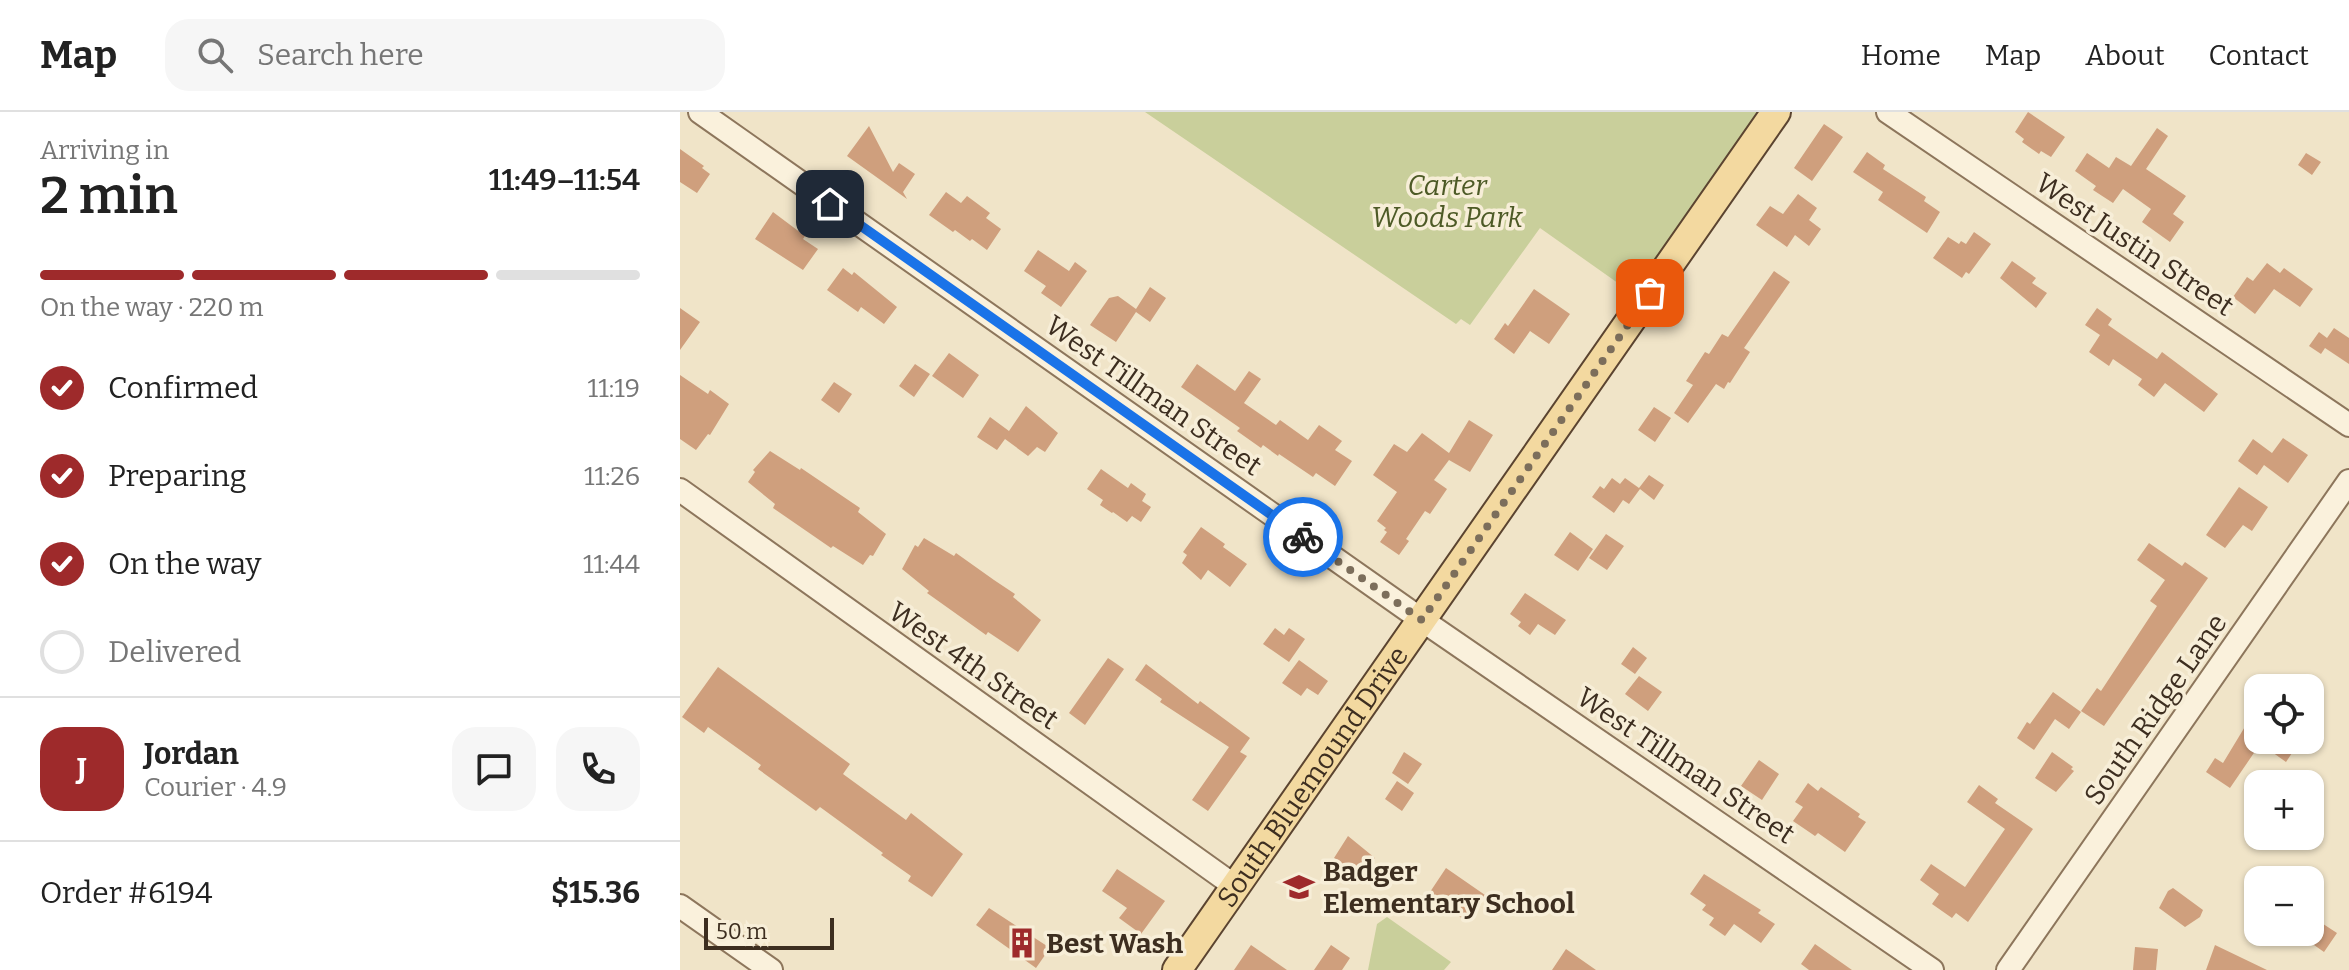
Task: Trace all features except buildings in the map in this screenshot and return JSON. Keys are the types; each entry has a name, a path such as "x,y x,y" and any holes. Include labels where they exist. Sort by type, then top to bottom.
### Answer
{"main road":[{"name":"South Bluemound Drive","path":"1177,970 1776,112"}],"street":[{"name":"West Tillman Street","path":"700,112 1422,620 1932,970"},
{"name":"West Justin Street","path":"1888,112 2349,425"},
{"name":"South Ridge Lane","path":"2008,970 2349,481"},
{"name":"West 4th Street","path":"680,490 1236,887"},
{"path":"680,906 771,970"}],"green space":[{"name":"Carter Woods Park","path":"1145,112 1759,112 1632,293 1540,228 1470,325 1461,319 1456,324"},
{"path":"1387,917 1451,962 1444,970 1368,970 1377,924"}],"way so far":[{"path":"1303,537 1422,620 1650,293"}],"place":[{"name":"Badger Elementary School","path":"1299,887"},
{"name":"Best Wash","path":"1022,943"}],"route":[{"path":"830,204 1303,537"}]}
